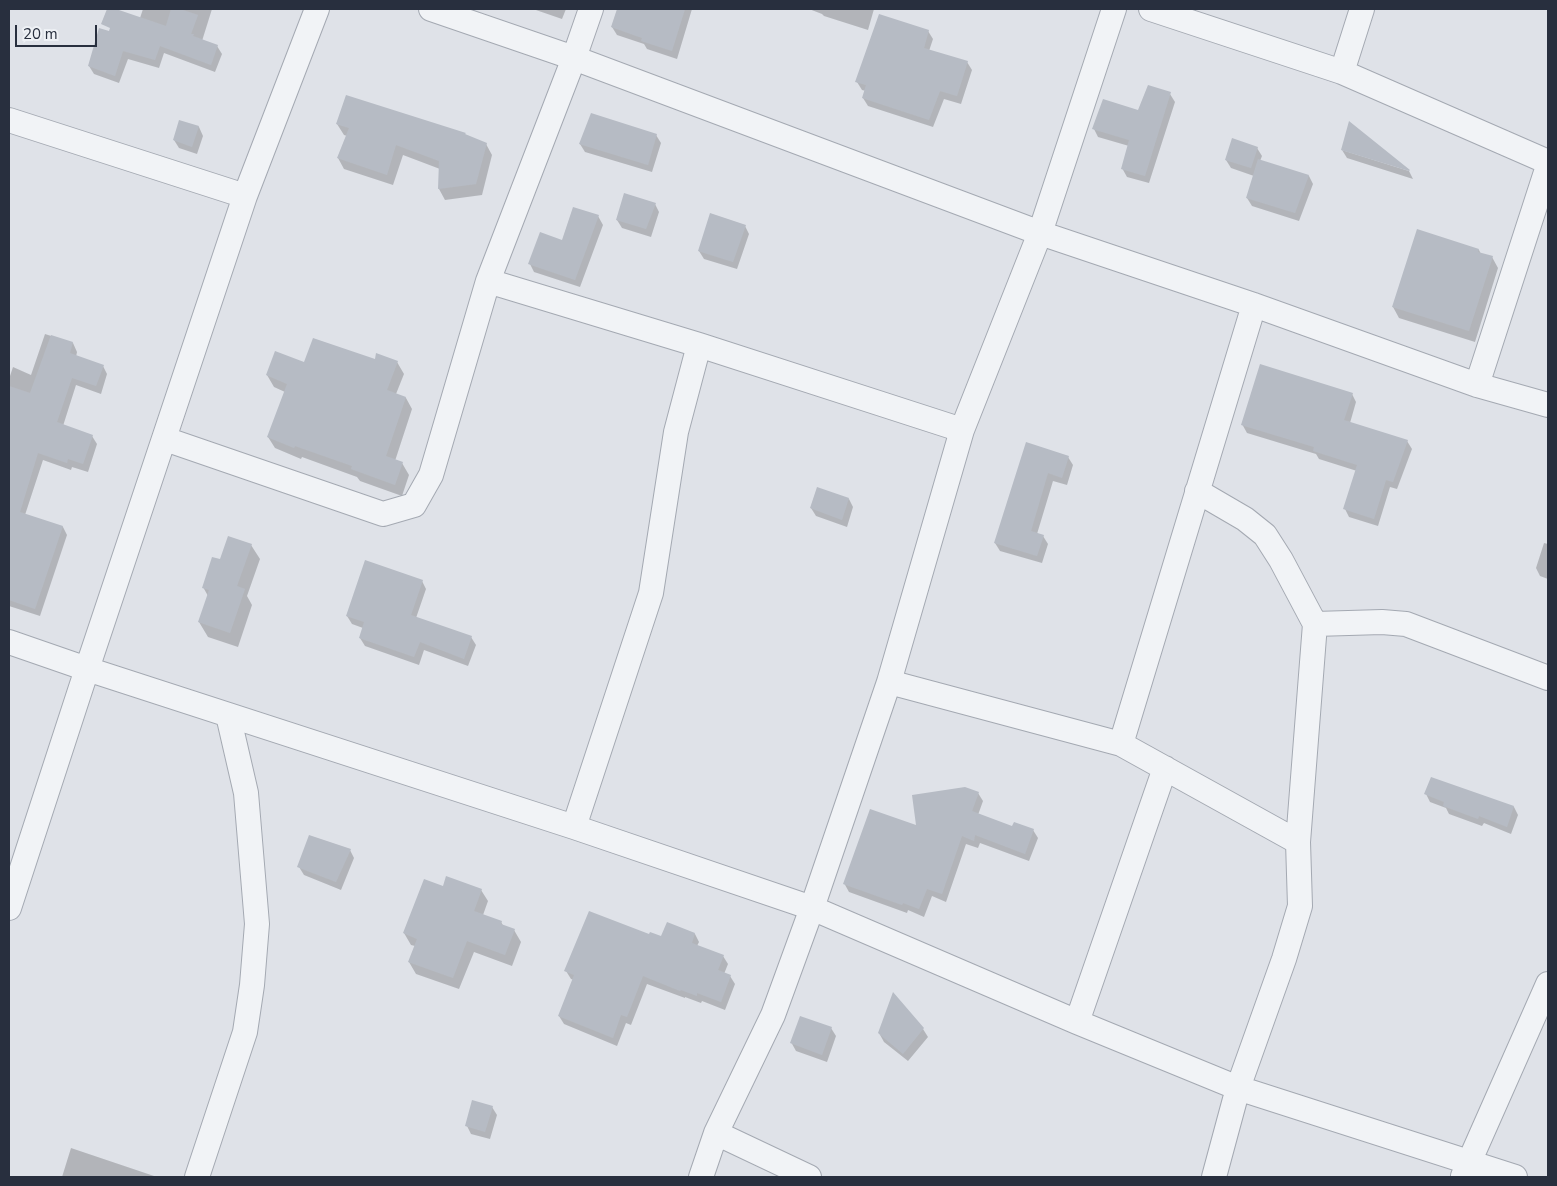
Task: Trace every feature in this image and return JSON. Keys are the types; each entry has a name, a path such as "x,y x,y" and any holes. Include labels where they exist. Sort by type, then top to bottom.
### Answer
{"street":[{"path":"9,908 245,196 317,9"},
{"path":"430,9 574,58 1040,233 1254,305 1477,385 1548,405"},
{"path":"164,439 383,514 414,504 431,475 488,281 591,9"},
{"path":"701,1177 716,1133 774,1015 812,908 889,682 962,430 1040,233 1114,9"},
{"path":"1151,9 1342,72 1548,162"},
{"path":"1342,72 1362,9"},
{"path":"9,120 245,196"},
{"path":"1477,385 1548,166"},
{"path":"488,281 699,345 962,430"},
{"path":"1120,744 1254,305"},
{"path":"574,827 651,592 676,432 699,345"},
{"path":"1197,491 1245,519 1265,535 1316,624 1298,842 1300,906 1284,959 1238,1088 1214,1177"},
{"path":"1316,624 1382,622 1406,624 1548,678"},
{"path":"9,642 574,827 812,908 1077,1022 1238,1088 1466,1170 1514,1177"},
{"path":"889,682 1120,744 1298,842"},
{"path":"198,1177 245,1032 252,985 257,924 246,793 228,715"},
{"path":"1077,1022 1165,768"},
{"path":"1466,1170 1548,984"},
{"path":"716,1133 809,1177"}],"building":[{"path":"107,9 116,9 166,26 171,9 180,9 198,15 191,34 218,45 211,65 160,46 155,60 123,51 115,76 88,66 99,28 109,31 110,28 101,24"},
{"path":"617,9 685,9 672,51 641,41 642,38 611,27"},
{"path":"879,14 929,30 924,48 968,61 957,96 940,91 929,120 862,98 866,85 855,82"},
{"path":"1148,85 1171,92 1145,176 1121,169 1129,140 1092,129 1103,99 1138,110"},
{"path":"346,95 466,133 487,143 476,184 438,189 439,161 396,145 387,175 337,158 349,128 336,124"},
{"path":"591,113 657,134 648,165 579,144"},
{"path":"179,120 199,126 192,147 173,140"},
{"path":"1349,121 1410,170 1341,150"},
{"path":"1232,138 1258,147 1251,168 1225,160"},
{"path":"1258,159 1309,175 1295,213 1246,198"},
{"path":"624,193 656,203 646,229 616,220"},
{"path":"573,207 599,215 575,280 528,264 540,232 562,240"},
{"path":"710,213 746,225 733,262 698,251"},
{"path":"1417,229 1479,249 1478,252 1493,256 1469,331 1392,307"},
{"path":"51,335 73,342 70,353 104,365 96,386 72,378 57,422 93,435 83,464 68,459 67,463 38,453 20,512 63,526 35,609 9,600 9,386 30,393"},
{"path":"313,338 375,359 376,353 398,361 387,390 406,397 386,456 403,462 395,485 351,469 352,466 295,446 294,448 267,437 287,384 266,375 275,351 304,362"},
{"path":"1260,364 1353,393 1344,420 1408,440 1393,482 1386,480 1374,519 1343,509 1357,465 1313,451 1314,447 1241,425"},
{"path":"1026,442 1069,456 1062,478 1048,473 1031,531 1044,535 1037,556 994,543"},
{"path":"817,487 849,498 842,520 810,508"},
{"path":"228,536 252,544 237,586 245,589 230,633 198,622 209,590 202,588 212,557 220,559"},
{"path":"365,560 423,580 411,615 472,636 464,659 420,642 414,657 359,638 364,622 346,616"},
{"path":"1431,777 1514,806 1507,827 1479,816 1478,819 1443,806 1444,802 1424,794"},
{"path":"965,787 979,792 972,811 1012,826 1014,822 1034,829 1025,854 975,835 974,841 962,836 942,894 927,889 919,909 903,903 902,905 843,884 870,809 916,825 912,795"},
{"path":"309,835 351,849 336,882 297,867"},
{"path":"446,876 482,889 474,911 502,921 501,924 515,929 505,955 467,941 453,978 408,962 417,939 403,933 424,879 443,886"},
{"path":"589,911 649,934 650,932 661,936 667,922 695,933 692,943 724,955 718,970 731,975 721,1002 697,993 697,996 680,991 643,976 627,1017 621,1015 613,1038 558,1016 574,975 564,971"},
{"path":"893,992 924,1028 903,1054 878,1033"},
{"path":"800,1016 832,1027 822,1055 790,1043"},
{"path":"472,1100 493,1106 485,1132 465,1126"}]}
